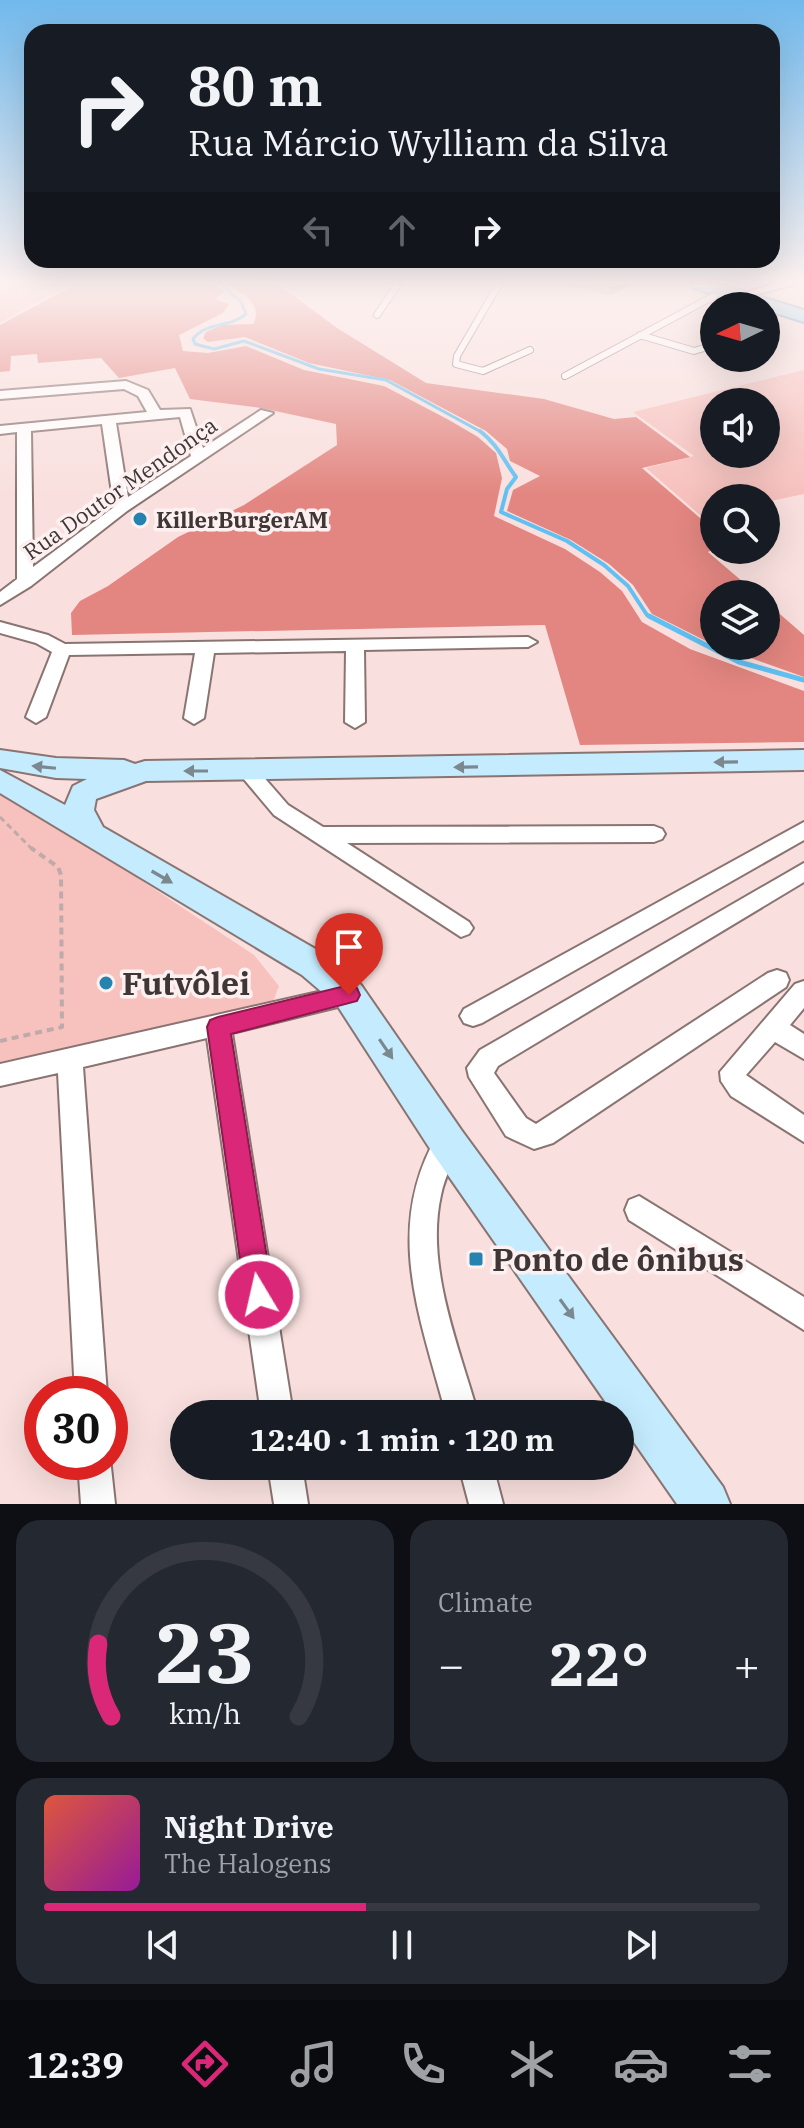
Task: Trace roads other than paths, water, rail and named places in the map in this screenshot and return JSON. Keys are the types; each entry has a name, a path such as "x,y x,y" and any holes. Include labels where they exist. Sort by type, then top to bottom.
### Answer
{"main road":[{"path":"0,759 56,768 145,771 804,760"},
{"path":"94,838 79,810 83,793 98,785 145,771"},
{"path":"0,780 314,965 349,995 448,1143 706,1504"}],"street":[{"path":"0,395 126,385 141,390 155,414"},
{"path":"0,430 187,412 199,457"},
{"name":"Rua Doutor Mendonça","path":"0,600 122,508 266,413"},
{"path":"108,418 122,508"},
{"path":"24,428 25,582"},
{"path":"0,627 42,639 62,650 205,650 528,642"},
{"path":"355,647 355,722"},
{"path":"36,717 62,650"},
{"path":"194,718 205,650"},
{"path":"247,771 281,810 461,928"},
{"path":"473,1016 804,830"},
{"path":"320,835 654,834"},
{"path":"777,980 534,1137 516,1127 482,1077 480,1068 489,1058 804,871"},
{"path":"804,991 733,1072 734,1081 740,1088 804,1130"},
{"path":"0,1075 349,995"},
{"path":"218,1027 275,1400"},
{"path":"773,1027 804,1048"},
{"path":"70,1060 90,1376"},
{"path":"448,1143 433,1169 426,1197 424,1229 429,1288 458,1400"},
{"path":"639,1210 804,1315"},
{"path":"96,1480 98,1504"},
{"path":"287,1480 291,1504"},
{"path":"480,1480 486,1504"}],"lane":[{"path":"458,354 456,364 483,371 521,354"},
{"path":"565,376 605,354"}],"waterway":[{"path":"279,354 319,369 386,380 481,432"},
{"path":"481,432 496,447 516,477 507,489 501,512 567,541 604,565 628,586 649,616"},
{"path":"649,616 653,618"},
{"path":"649,616 739,662 804,680"}],"place":[{"name":"KillerBurgerAM","path":"140,519"},
{"name":"Futvôlei","path":"106,983"},
{"name":"Ponto de ônibus","path":"476,1259"}]}
